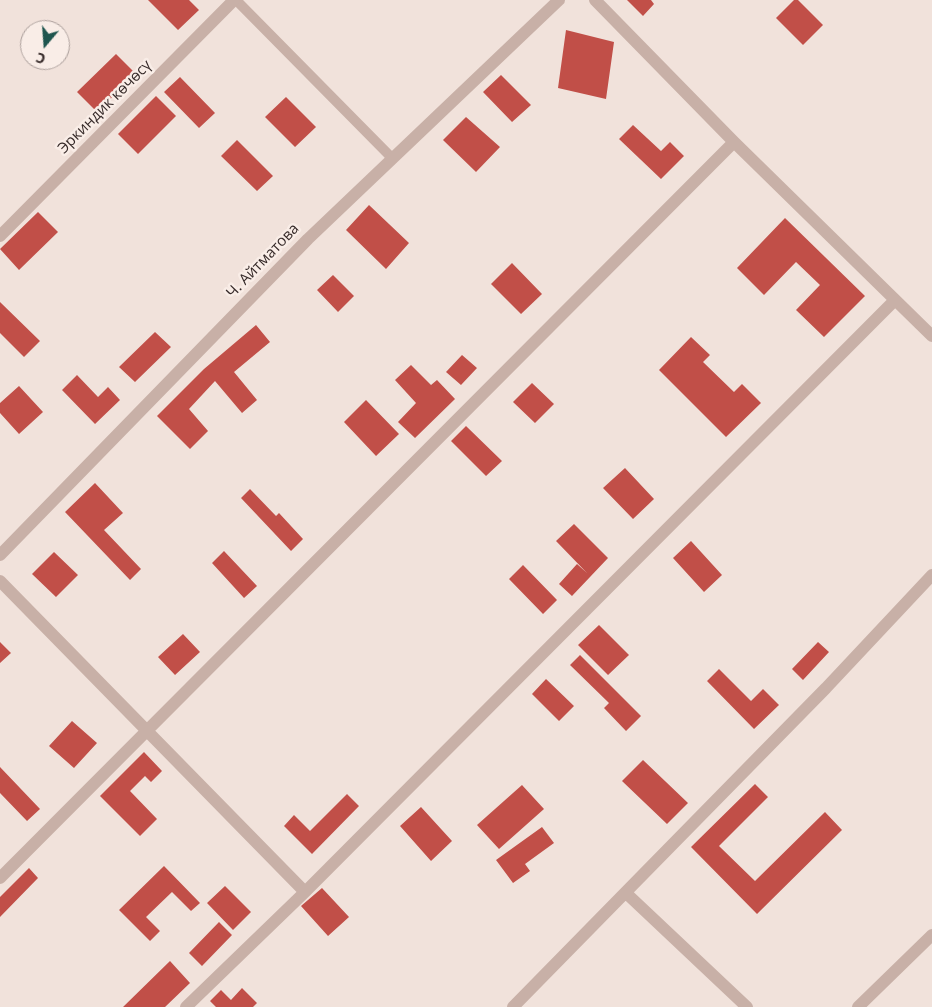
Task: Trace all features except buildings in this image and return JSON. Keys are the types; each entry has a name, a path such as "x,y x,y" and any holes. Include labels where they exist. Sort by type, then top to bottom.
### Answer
{"street":[{"name":"Эркиндик көчөсү","path":"0,236 235,0"},
{"name":"Ч. Айтматова","path":"0,555 308,239 559,0"},
{"path":"595,0 734,142 932,336"},
{"path":"0,878 734,142"},
{"path":"186,1007 305,892 895,300"},
{"path":"513,1007 826,688 932,575"},
{"path":"0,582 305,892"},
{"path":"626,892 747,1007"},
{"path":"858,1007 932,935"}],"lane":[{"path":"235,0 392,158"}]}
